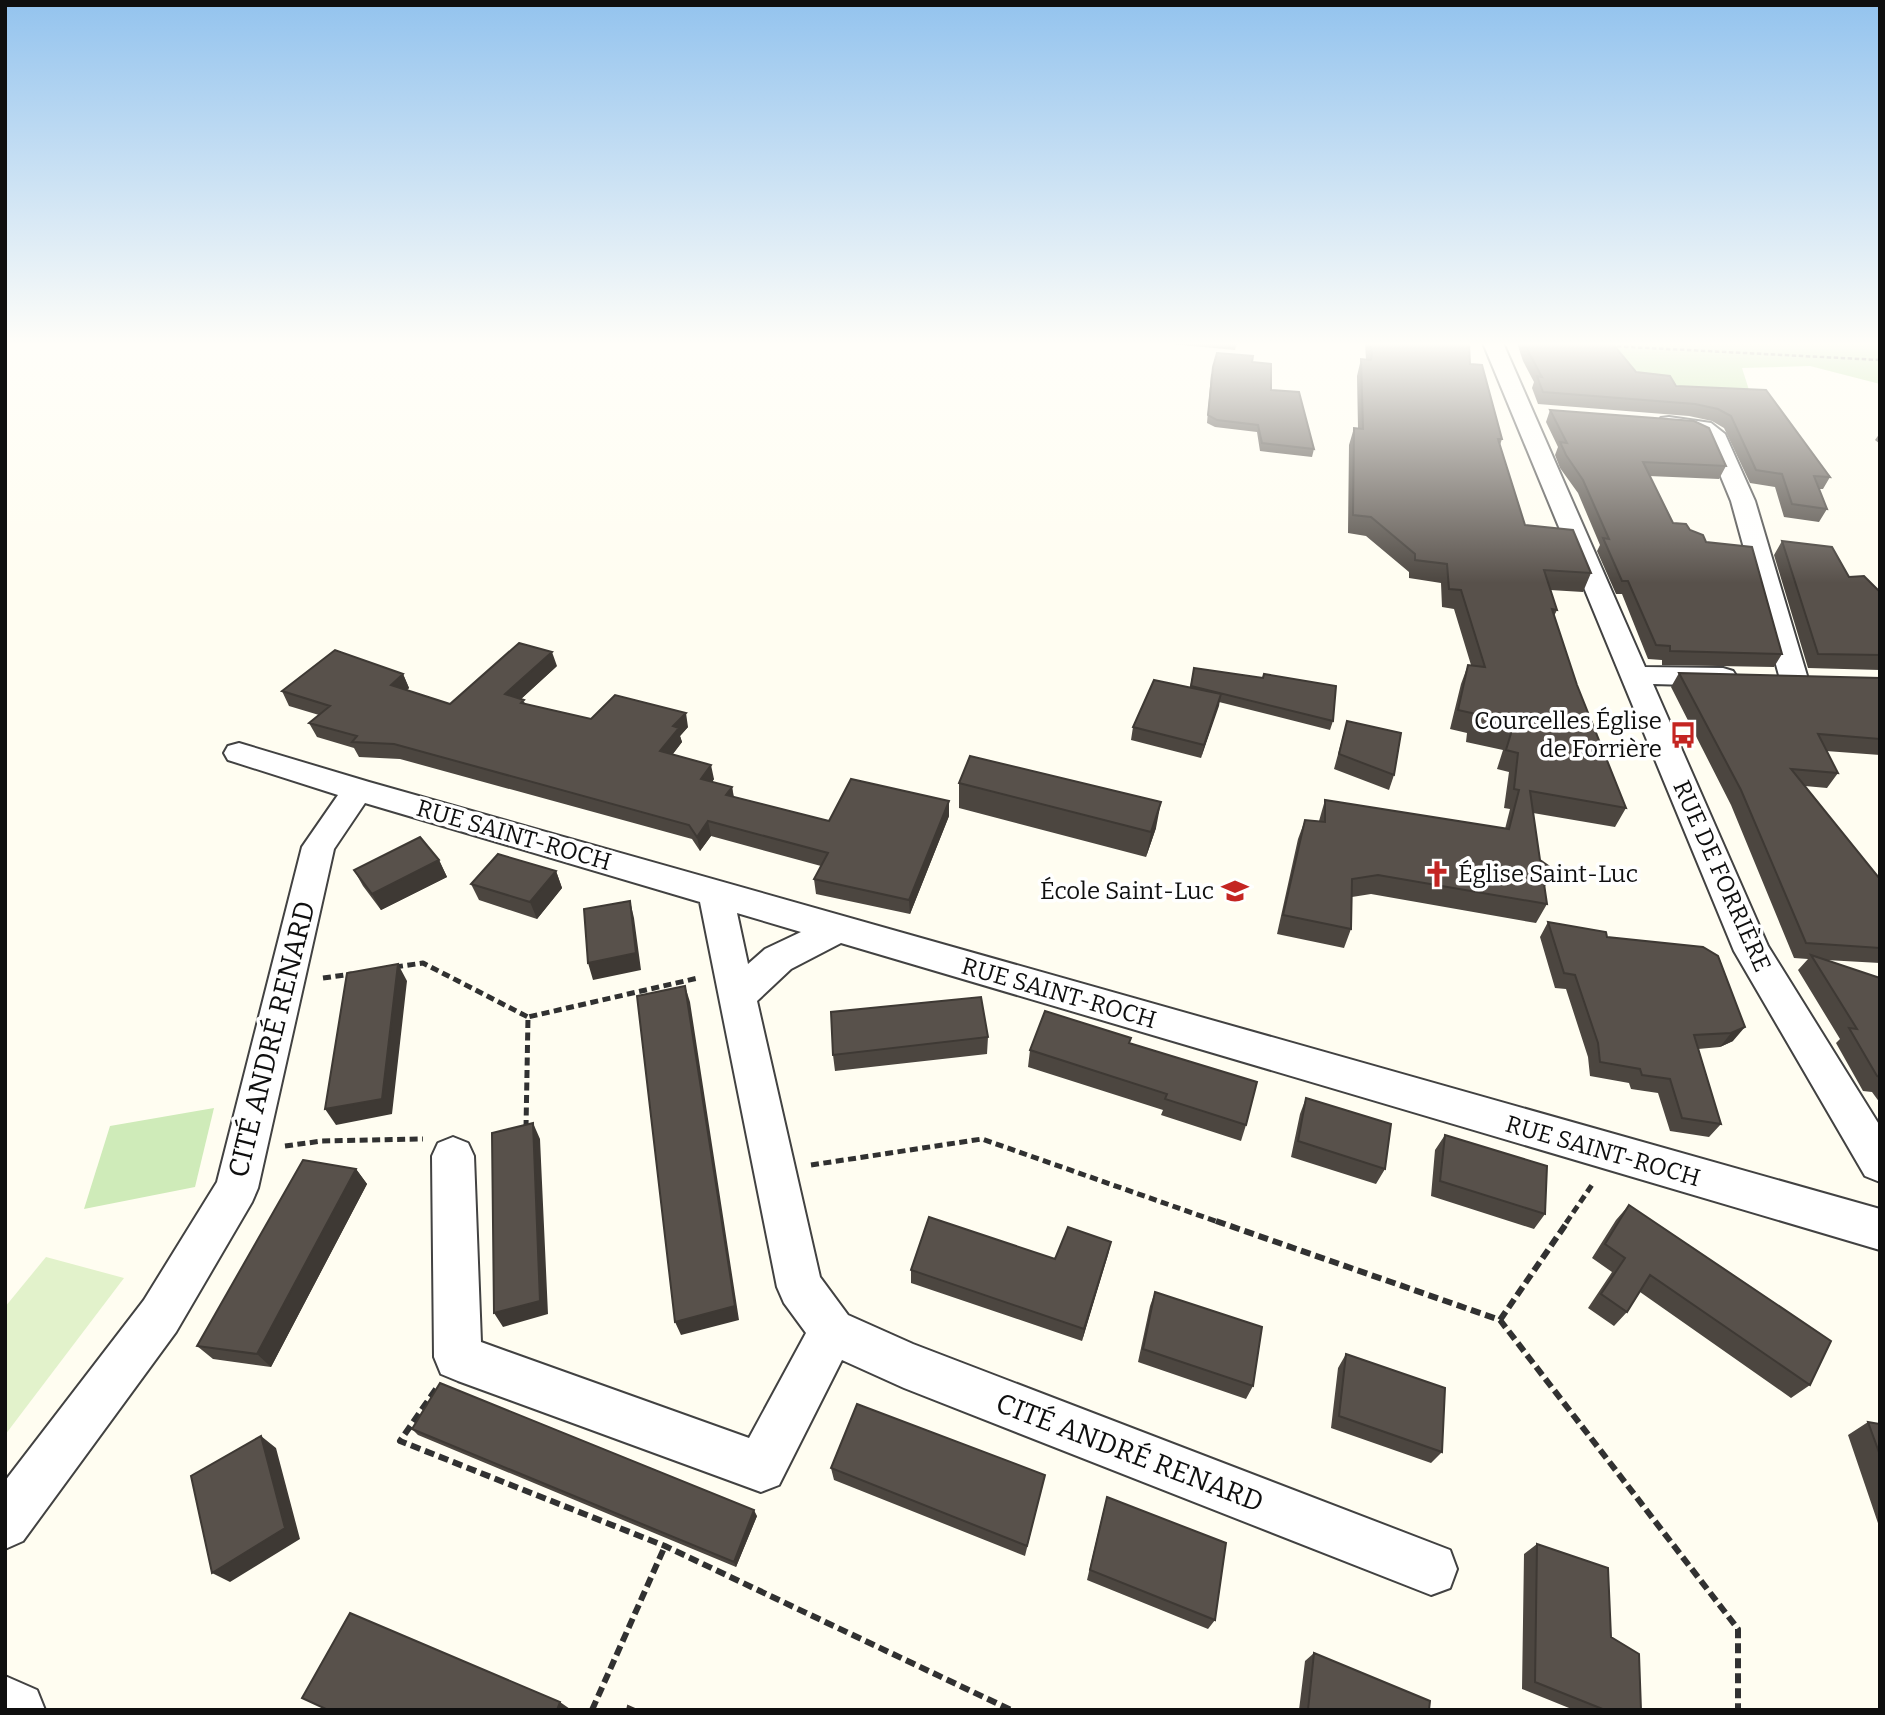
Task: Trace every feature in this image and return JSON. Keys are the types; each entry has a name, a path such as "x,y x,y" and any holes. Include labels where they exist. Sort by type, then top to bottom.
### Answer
{"street":[{"name":"RUE DE FORRIÈRE","path":"1537,423 1633,675 1752,951 1880,1163"},
{"path":"1633,675 1783,679 1743,501 1714,434 1703,428 1670,423"},
{"name":"RUE SAINT-ROCH","path":"239,753 358,790 1880,1230"},
{"name":"CITÉ ANDRÉ RENARD","path":"5,1523 160,1316 237,1188 318,847 358,790"},
{"name":"CITÉ ANDRÉ RENARD","path":"715,893 800,1287 832,1331 904,1364 1431,1569"},
{"path":"735,983 838,929"},
{"path":"453,1156 458,1357 761,1467 832,1331"},
{"path":"5,1704 17,1710"}],"path":[{"path":"386,969 424,963 528,1017 735,983"},
{"path":"285,984 360,973"},
{"path":"514,1133 526,1129 528,1017"},
{"path":"246,1150 322,1141 423,1139 453,1156"},
{"path":"775,1170 982,1139 1500,1320 1738,1629 1738,1710"},
{"path":"1500,1320 1613,1154"},
{"path":"458,1357 400,1441 665,1546 1012,1710"},
{"path":"592,1710 665,1546"}],"green space":[{"path":"214,1108 195,1187 84,1209 110,1126"},
{"path":"46,1257 124,1278 5,1435 5,1307"}],"building":[{"path":"1242,423 1307,423 1314,449 1262,443 1258,425"},
{"path":"1363,423 1498,423 1502,439 1498,439 1525,525 1573,530 1591,573 1544,570 1557,610 1552,609 1577,685 1626,808 1530,791 1540,860 1554,870 1543,877 1547,904 1378,875 1352,879 1351,929 1283,915 1305,820 1325,822 1325,800 1509,829 1519,790 1514,789 1518,753 1506,750 1512,730 1474,722 1476,714 1458,710 1468,665 1485,667 1461,590 1449,589 1447,564 1415,560 1415,554 1371,517 1353,515 1354,428 1363,429"},
{"path":"1557,423 1698,423 1709,428 1726,466 1643,462 1673,523 1686,524 1690,530 1703,535 1706,542 1752,547 1782,654 1670,651 1670,646 1656,645 1628,581 1622,581 1603,538 1609,539 1583,480 1560,442 1567,443"},
{"path":"1734,423 1790,423 1830,477 1814,476 1827,509 1792,504 1782,474 1756,470"},
{"path":"1782,541 1832,547 1849,577 1864,576 1880,592 1880,655 1818,654"},
{"path":"519,643 552,652 505,694 524,700 521,703 591,719 615,695 686,713 673,726 679,728 660,751 711,765 701,779 732,787 726,795 829,821 851,779 949,801 909,900 814,879 828,853 708,821 697,837 689,825 394,744 352,742 357,736 309,723 330,706 282,691 335,650 403,674 391,685 450,704"},
{"path":"1194,668 1263,678 1264,674 1336,686 1333,721 1191,686"},
{"path":"1679,673 1880,678 1880,739 1818,734 1838,773 1791,769 1880,879 1880,948 1806,943 1741,790"},
{"path":"1154,680 1221,694 1204,745 1133,727"},
{"path":"1347,721 1401,733 1394,775 1339,754"},
{"path":"970,756 1161,802 1151,832 959,783"},
{"path":"420,837 439,860 372,894 354,870"},
{"path":"498,854 556,871 530,902 471,884"},
{"path":"630,901 636,953 588,963 584,909"},
{"path":"1548,922 1606,932 1607,937 1703,947 1718,956 1745,1027 1731,1033 1694,1035 1721,1124 1682,1118 1670,1079 1642,1075 1640,1069 1600,1062 1598,1043 1575,975 1564,973"},
{"path":"1811,955 1880,978 1880,1077 1849,1028 1857,1029"},
{"path":"398,964 382,1099 325,1109 347,973"},
{"path":"685,986 735,1306 675,1322 637,996"},
{"path":"981,997 988,1037 833,1055 831,1012"},
{"path":"1045,1011 1131,1038 1129,1043 1257,1082 1246,1125 1165,1099 1167,1094 1030,1050"},
{"path":"1306,1098 1391,1124 1385,1169 1298,1141"},
{"path":"533,1123 540,1301 494,1313 492,1133"},
{"path":"1445,1135 1547,1166 1545,1214 1440,1181"},
{"path":"303,1160 356,1169 257,1354 197,1346"},
{"path":"1629,1205 1831,1341 1810,1385 1650,1275 1627,1312 1601,1294 1625,1258 1605,1244"},
{"path":"929,1217 1055,1259 1068,1227 1111,1242 1084,1329 911,1270"},
{"path":"1155,1292 1262,1327 1253,1386 1143,1349"},
{"path":"1346,1354 1445,1388 1442,1452 1339,1416"},
{"path":"440,1383 754,1510 734,1562 412,1429"},
{"path":"857,1404 1045,1475 1027,1546 831,1468"},
{"path":"1868,1422 1880,1424 1880,1455"},
{"path":"261,1436 285,1528 212,1573 191,1476"},
{"path":"1107,1497 1226,1543 1215,1620 1090,1570"},
{"path":"1537,1544 1608,1568 1611,1637 1639,1654 1641,1710 1605,1710 1535,1682"},
{"path":"350,1613 560,1702 557,1710 328,1710 302,1698"},
{"path":"1314,1653 1430,1701 1429,1710 1308,1710"}],"place":[{"name":"Courcelles Église de Forrière","path":"1683,735"},
{"name":"Église Saint-Luc","path":"1437,874"},
{"name":"École Saint-Luc","path":"1235,891"}]}
